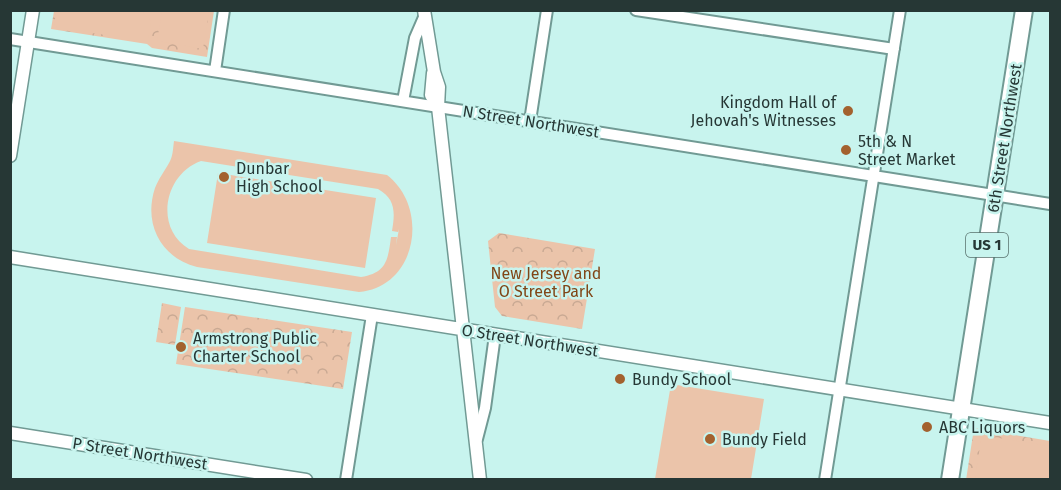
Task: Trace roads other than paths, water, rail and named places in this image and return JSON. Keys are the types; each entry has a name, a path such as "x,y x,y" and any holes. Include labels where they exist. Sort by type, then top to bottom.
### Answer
{"highway":[{"name":"6th Street Northwest","path":"950,480 1024,10"}],"street":[{"path":"10,156 33,10"},
{"path":"214,71 224,10"},
{"path":"530,121 547,10"},
{"path":"636,10 894,49"},
{"path":"825,480 900,10"},
{"path":"425,12 434,72 431,95 438,106 480,480"},
{"path":"403,101 415,38 425,12"},
{"name":"N Street Northwest","path":"10,39 1050,204"},
{"name":"O Street Northwest","path":"10,257 1050,423"},
{"path":"346,480 372,315"},
{"path":"476,442 485,408 495,335"},
{"name":"P Street Northwest","path":"10,433 306,480"}],"place":[{"name":"Kingdom Hall of Jehovah's Witnesses","path":"848,111"},
{"name":"5th & N Street Market","path":"846,150"},
{"name":"Dunbar High School","path":"224,177"},
{"name":"Armstrong Public Charter School","path":"181,347"},
{"name":"Bundy School","path":"620,379"},
{"name":"ABC Liquors","path":"927,427"},
{"name":"Bundy Field","path":"710,439"}],"park label":[{"name":"New Jersey and O Street Park","path":"546,282"}]}
